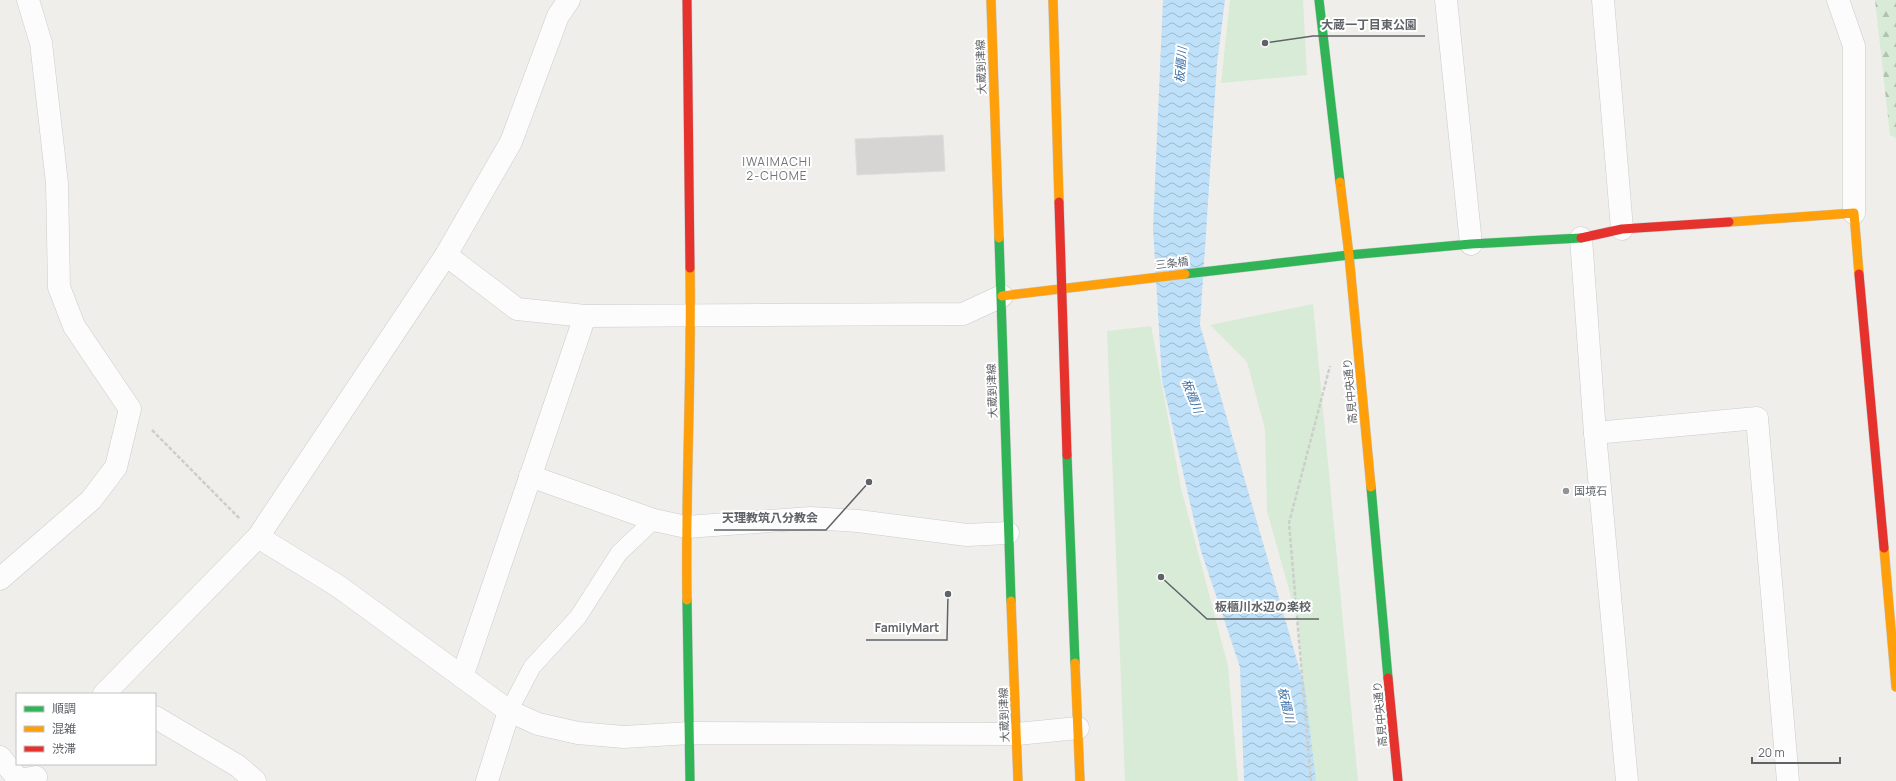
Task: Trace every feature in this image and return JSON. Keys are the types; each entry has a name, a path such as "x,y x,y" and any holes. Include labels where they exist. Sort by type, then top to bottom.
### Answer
{"street":[{"path":"0,579 91,500 116,467 130,409 74,326 59,287 57,183 40,43 28,0"},
{"path":"110,692 258,537 446,255 511,142 558,16 569,0"},
{"path":"687,0 691,314 686,527 690,781"},
{"name":"大蔵到津線","path":"991,0 1002,296 1008,533 1018,781"},
{"path":"1053,0 1061,290 1080,781"},
{"name":"高見中央通り","path":"1319,0 1349,255 1398,781"},
{"path":"1446,0 1471,244"},
{"path":"1603,0 1622,229"},
{"path":"1838,0 1854,46 1854,212 1896,687"},
{"name":"三条橋","path":"1002,296 1061,290 1127,280 1349,255 1471,244 1581,238 1622,229 1854,212"},
{"path":"1581,238 1595,433 1627,781"},
{"path":"446,255 517,308 585,316 691,314 962,314 1002,296"},
{"path":"462,677 585,316"},
{"path":"1595,433 1757,418 1788,781"},
{"path":"530,476 654,520 686,527 811,518 858,521 967,535 1008,533"},
{"path":"258,537 338,586 509,711 538,724 578,733 624,738 690,733 1017,734 1078,728"},
{"path":"487,781 509,711"},
{"path":"156,718 238,766 255,781"},
{"path":"0,757 19,780 39,774"}],"lane":[{"path":"509,711 532,667 578,617 619,553 654,520"}],"path":[{"path":"1311,781 1289,523 1330,366"},
{"path":"130,409 258,537"}],"green space":[{"path":"1230,0 1303,0 1307,75 1221,83"},
{"path":"1875,0 1896,0 1896,138 1890,135"},
{"path":"1313,304 1358,781 1309,781 1299,625 1267,511 1265,429 1247,362 1210,325"},
{"path":"1151,326 1181,488 1228,666 1238,781 1125,781 1107,331"}],"water":[{"name":"板櫃川","path":"1163,0 1225,0 1217,64 1200,325 1305,688 1316,781 1244,781 1240,667 1201,551 1162,380 1153,228"}],"building":[{"path":"943,135 945,171 857,175 855,139"}],"traffic: fast":[{"path":"1319,0 1340,182"},
{"path":"999,238 1011,601"},
{"path":"1185,274 1349,255 1471,244 1581,238"},
{"path":"1067,455 1075,663"},
{"path":"1371,487 1388,678"},
{"path":"687,600 690,781"}],"traffic: slow":[{"path":"991,0 999,238"},
{"path":"1053,0 1059,202"},
{"path":"1340,182 1349,255 1371,487"},
{"path":"1729,222 1854,213 1859,274"},
{"path":"687,600 690,268"},
{"path":"1002,296 1185,274"},
{"path":"1884,548 1896,687"},
{"path":"1011,601 1018,781"},
{"path":"1075,663 1080,781"}],"traffic: jam":[{"path":"687,0 690,268"},
{"path":"1059,202 1067,455"},
{"path":"1581,238 1622,229 1729,222"},
{"path":"1859,274 1884,548"},
{"path":"1388,678 1398,781"}],"place":[{"name":"大蔵一丁目東公園","path":"1265,43"},
{"name":"天理教筑八分教会","path":"869,482"},
{"name":"国境石","path":"1566,491"},
{"name":"板櫃川水辺の楽校","path":"1161,577"},
{"name":"FamilyMart","path":"948,594"}],"district":[{"name":"IWAIMACHI 2-CHOME","path":"777,169"}]}
